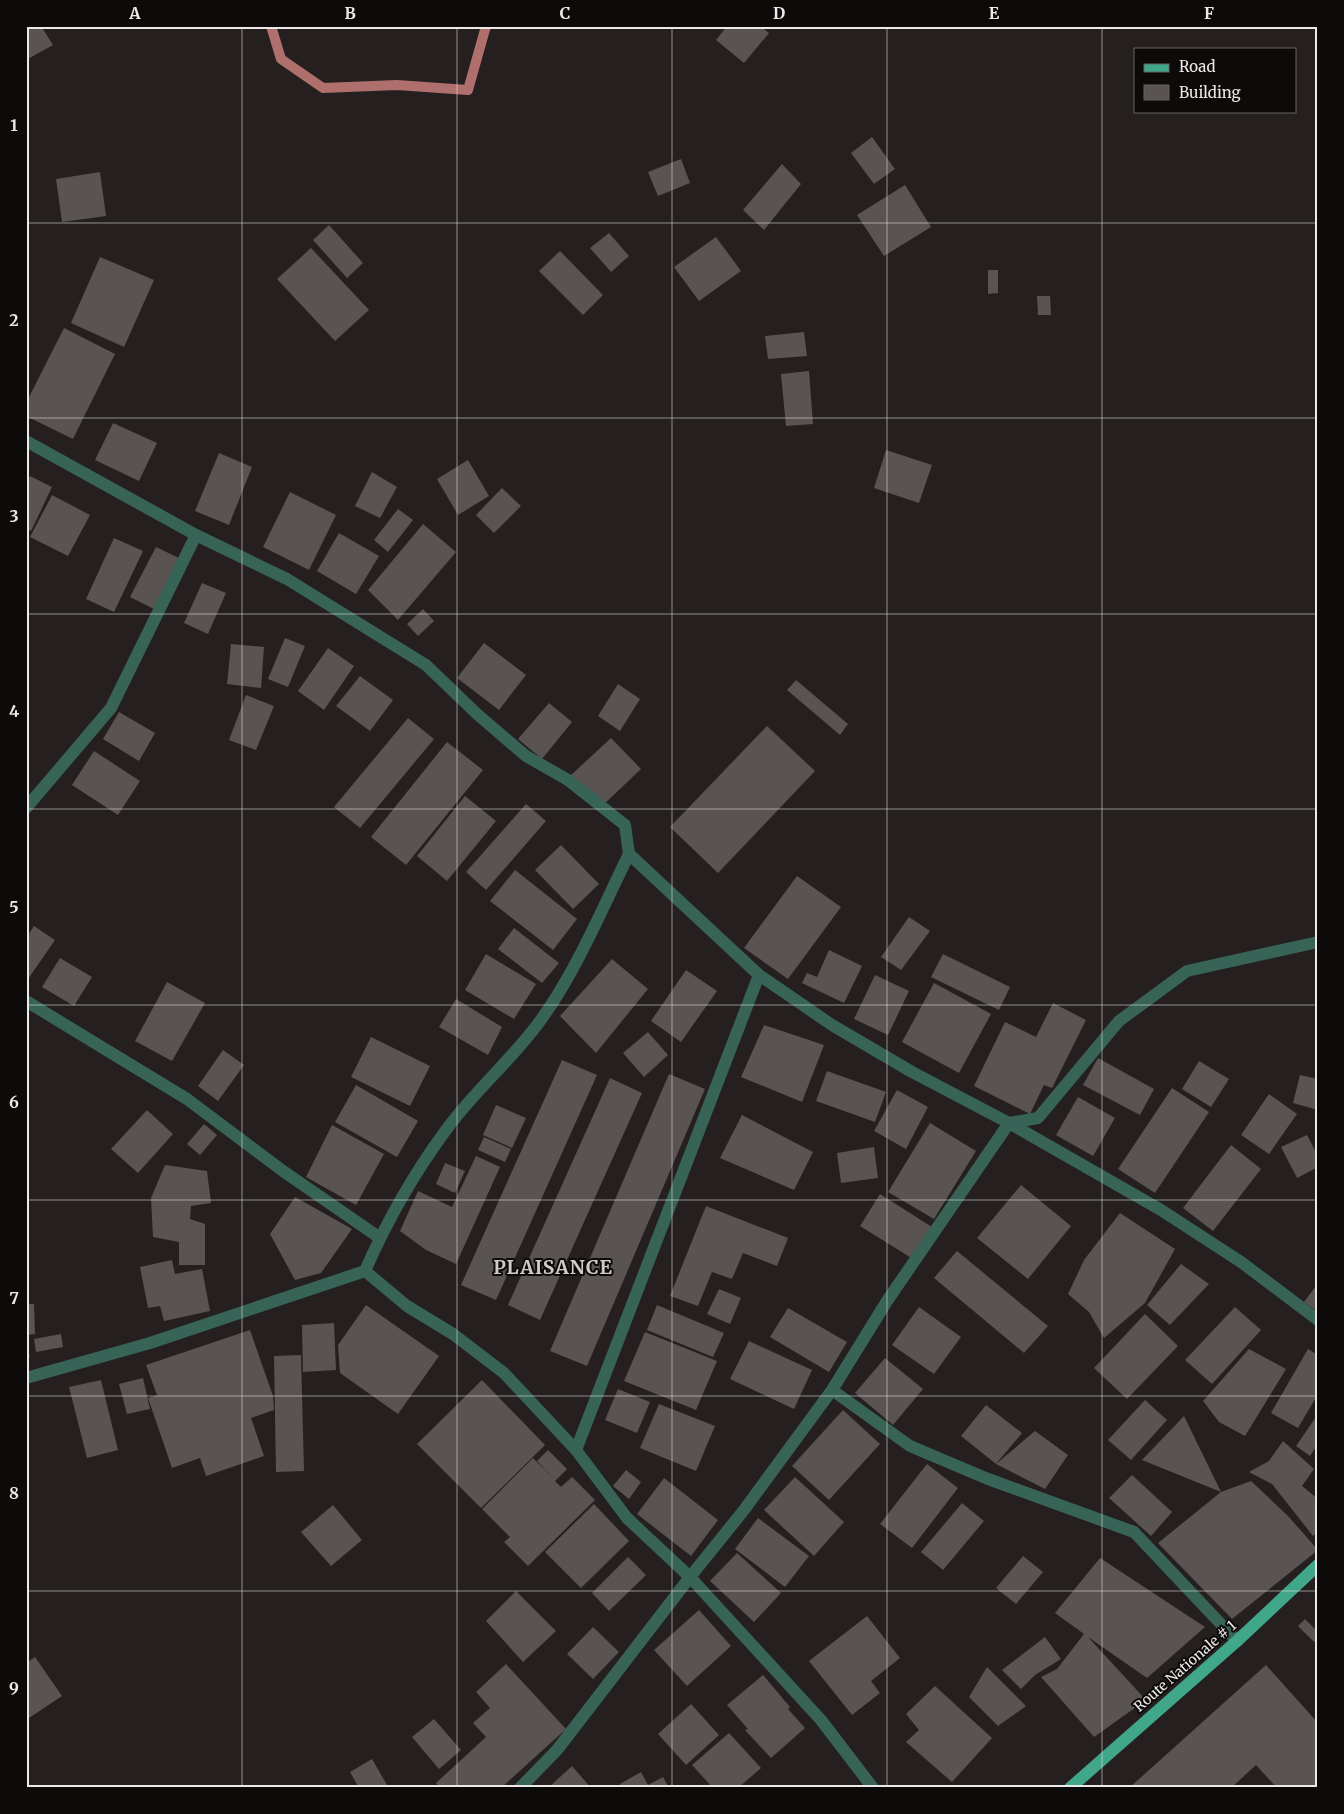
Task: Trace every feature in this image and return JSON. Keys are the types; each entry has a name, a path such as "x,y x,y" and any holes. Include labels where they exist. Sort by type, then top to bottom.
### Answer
{"main road":[{"name":"Route Nationale # 1","path":"1070,1788 1237,1641 1318,1565"}],"street":[{"path":"26,441 196,535 287,579 426,665 477,714 526,756 568,780 625,825 630,854 567,978 540,1021 446,1129 399,1204 380,1238 365,1271 150,1343 26,1378"},
{"path":"26,808 110,708 196,535"},
{"path":"630,854 760,975 832,1025 912,1072 1009,1123 1161,1210 1241,1262 1318,1320"},
{"path":"520,1788 557,1750 744,1510 832,1390 887,1301 1009,1123 1038,1118 1119,1021 1187,971 1318,942"},
{"path":"576,1450 760,975"},
{"path":"26,1002 187,1099 283,1171 380,1238"},
{"path":"365,1271 407,1306 453,1334 504,1373 576,1450 627,1518 690,1577 821,1720 873,1788"},
{"path":"832,1390 910,1446 988,1479 1134,1532 1237,1641"}],"building":[{"path":"26,26 41,26 53,45 26,60"},
{"path":"727,26 760,26 769,33 744,63 716,40"},
{"path":"872,137 895,169 874,184 851,153"},
{"path":"681,159 690,183 658,196 648,172"},
{"path":"782,164 801,184 764,230 743,210"},
{"path":"100,172 106,216 62,222 56,179"},
{"path":"905,185 931,227 884,256 857,215"},
{"path":"329,225 363,263 347,278 313,240"},
{"path":"609,233 629,256 611,272 590,248"},
{"path":"716,237 741,271 699,301 674,267"},
{"path":"311,248 369,310 335,341 277,279"},
{"path":"560,251 603,295 583,315 539,271"},
{"path":"100,257 154,280 124,347 71,323"},
{"path":"988,270 998,270 998,293 988,294"},
{"path":"1037,296 1050,296 1051,315 1038,315"},
{"path":"64,328 115,354 73,439 26,416 26,403"},
{"path":"804,332 807,356 768,359 765,336"},
{"path":"809,371 813,424 786,426 781,374"},
{"path":"113,423 157,443 139,481 95,460"},
{"path":"886,450 932,465 919,503 874,488"},
{"path":"219,453 252,467 229,525 195,511"},
{"path":"468,460 489,496 458,515 437,479"},
{"path":"372,472 397,487 380,518 355,506"},
{"path":"30,476 52,487 31,531 26,529 26,484"},
{"path":"502,488 521,506 494,533 476,515"},
{"path":"290,492 336,515 309,570 263,547"},
{"path":"52,495 90,515 68,556 30,537"},
{"path":"398,509 413,520 388,552 374,540"},
{"path":"423,524 456,552 398,620 368,590"},
{"path":"339,533 379,556 356,594 317,571"},
{"path":"114,538 143,551 114,612 86,599"},
{"path":"156,547 183,560 156,610 130,597"},
{"path":"202,583 226,593 208,634 184,623"},
{"path":"423,609 434,621 418,636 407,624"},
{"path":"285,638 305,646 288,687 268,679"},
{"path":"484,643 526,675 499,710 457,678"},
{"path":"231,644 264,647 261,688 227,684"},
{"path":"328,648 354,666 324,710 298,691"},
{"path":"360,676 393,700 370,731 336,706"},
{"path":"796,680 848,724 840,735 787,690"},
{"path":"618,684 640,699 620,731 598,716"},
{"path":"246,695 274,706 256,750 229,740"},
{"path":"549,703 572,722 542,759 518,739"},
{"path":"119,712 155,733 139,761 103,739"},
{"path":"408,718 434,739 360,828 334,807"},
{"path":"767,726 815,771 718,873 670,827"},
{"path":"611,738 641,769 601,807 570,776"},
{"path":"447,742 483,770 406,865 371,837"},
{"path":"94,751 140,781 118,815 72,785"},
{"path":"465,796 496,821 447,881 417,856"},
{"path":"526,804 546,821 486,890 466,872"},
{"path":"561,845 599,884 573,909 535,870"},
{"path":"515,870 577,919 553,950 490,901"},
{"path":"797,876 841,907 788,979 744,948"},
{"path":"909,917 930,931 901,970 881,957"},
{"path":"34,926 55,940 26,982 26,938"},
{"path":"514,928 559,963 542,983 498,949"},
{"path":"829,950 862,966 844,1003 802,983 807,973 817,977"},
{"path":"486,954 536,984 514,1019 465,990"},
{"path":"943,954 1010,987 999,1010 931,977"},
{"path":"60,958 92,977 74,1006 42,987"},
{"path":"612,959 648,989 596,1053 560,1016"},
{"path":"686,970 717,991 681,1042 651,1021"},
{"path":"875,975 909,991 888,1035 854,1019"},
{"path":"167,982 205,1003 172,1061 135,1041"},
{"path":"934,983 991,1014 959,1073 902,1042"},
{"path":"456,999 502,1027 488,1055 439,1027"},
{"path":"1053,1003 1086,1020 1052,1088 1044,1085 1030,1114 974,1086 1005,1022 1036,1037"},
{"path":"764,1025 824,1045 802,1102 741,1077"},
{"path":"648,1032 668,1055 644,1077 623,1053"},
{"path":"371,1037 430,1066 410,1106 351,1077"},
{"path":"223,1050 244,1065 218,1101 198,1086"},
{"path":"1098,1058 1154,1089 1140,1115 1083,1085"},
{"path":"562,1060 597,1075 496,1300 461,1285"},
{"path":"1199,1061 1229,1079 1211,1107 1182,1089"},
{"path":"827,1071 886,1092 875,1122 816,1101"},
{"path":"669,1074 705,1089 587,1366 550,1351"},
{"path":"1300,1075 1318,1079 1318,1110 1293,1103"},
{"path":"610,1078 642,1093 540,1320 508,1305"},
{"path":"356,1085 418,1121 397,1157 335,1122"},
{"path":"1172,1088 1209,1112 1155,1193 1118,1169"},
{"path":"897,1090 928,1107 906,1149 874,1131"},
{"path":"1269,1094 1297,1114 1269,1154 1241,1135"},
{"path":"1078,1097 1115,1118 1093,1156 1056,1135"},
{"path":"496,1105 526,1118 512,1148 483,1135"},
{"path":"147,1110 173,1134 138,1173 111,1149"},
{"path":"742,1115 813,1152 794,1190 720,1158"},
{"path":"930,1123 976,1151 934,1219 888,1192"},
{"path":"204,1124 217,1135 200,1155 187,1144"},
{"path":"332,1125 384,1154 356,1205 306,1177"},
{"path":"1307,1135 1318,1156 1318,1167 1297,1178 1281,1147"},
{"path":"484,1137 511,1149 505,1162 478,1150"},
{"path":"1231,1145 1261,1169 1213,1231 1183,1208"},
{"path":"874,1147 878,1178 841,1183 837,1153"},
{"path":"476,1156 500,1167 456,1264 426,1250 400,1231 418,1191 452,1207"},
{"path":"445,1163 465,1171 455,1193 436,1184"},
{"path":"165,1165 207,1171 211,1203 191,1206 190,1219 205,1224 205,1265 179,1265 179,1242 153,1237 151,1198"},
{"path":"1021,1185 1071,1226 1028,1279 977,1238"},
{"path":"880,1194 932,1227 913,1259 860,1226"},
{"path":"295,1197 352,1229 321,1273 295,1280 270,1234"},
{"path":"706,1206 788,1238 777,1266 743,1253 732,1279 712,1272 698,1306 670,1296"},
{"path":"1120,1213 1175,1249 1145,1303 1104,1338 1089,1312 1068,1294 1084,1260"},
{"path":"957,1251 1048,1326 1024,1353 934,1278"},
{"path":"172,1260 175,1274 202,1269 210,1311 164,1321 160,1306 148,1308 140,1267"},
{"path":"1181,1264 1209,1284 1170,1325 1147,1305"},
{"path":"1318,1283 1318,1312 1304,1302"},
{"path":"719,1289 741,1298 730,1324 707,1314"},
{"path":"26,1304 34,1304 35,1334 26,1335"},
{"path":"366,1305 439,1356 398,1414 340,1373 338,1345"},
{"path":"657,1305 724,1333 713,1357 647,1330"},
{"path":"919,1307 961,1337 934,1374 892,1345"},
{"path":"1235,1307 1261,1330 1212,1384 1185,1360"},
{"path":"788,1308 847,1342 829,1372 770,1337"},
{"path":"1145,1314 1178,1346 1127,1399 1094,1368"},
{"path":"334,1323 336,1370 303,1372 302,1325"},
{"path":"250,1330 273,1396 274,1410 251,1418 264,1456 206,1476 200,1458 172,1468 148,1398 157,1395 146,1365"},
{"path":"645,1332 717,1361 696,1410 624,1381"},
{"path":"61,1334 63,1347 36,1352 34,1339"},
{"path":"749,1341 812,1370 794,1409 730,1379"},
{"path":"26,1342 30,1357 26,1358"},
{"path":"1249,1349 1286,1369 1245,1436 1219,1422 1203,1401"},
{"path":"1308,1349 1318,1355 1318,1394 1298,1428 1271,1413"},
{"path":"301,1355 304,1471 276,1472 274,1356"},
{"path":"885,1358 923,1389 893,1425 855,1393"},
{"path":"143,1378 150,1409 127,1414 119,1384"},
{"path":"101,1380 118,1450 87,1458 69,1387"},
{"path":"482,1380 545,1445 481,1508 417,1444"},
{"path":"618,1389 650,1402 637,1433 605,1420"},
{"path":"1145,1400 1167,1420 1131,1460 1108,1440"},
{"path":"659,1404 715,1426 696,1471 640,1448"},
{"path":"986,1405 1022,1433 996,1464 961,1436"},
{"path":"843,1410 880,1444 829,1500 792,1466"},
{"path":"1318,1414 1318,1444 1310,1456 1296,1446"},
{"path":"1184,1416 1221,1492 1142,1460"},
{"path":"1035,1431 1068,1455 1045,1489 996,1464"},
{"path":"1283,1441 1314,1469 1302,1486 1318,1499 1318,1531 1313,1536 1272,1484 1249,1472 1269,1461"},
{"path":"548,1450 567,1469 555,1481 561,1487 572,1477 595,1500 528,1566 504,1542 510,1537 482,1509 533,1458 554,1479 537,1461"},
{"path":"927,1464 958,1488 912,1548 880,1524"},
{"path":"626,1470 641,1482 629,1499 613,1486"},
{"path":"1132,1475 1172,1512 1151,1536 1109,1498"},
{"path":"795,1477 844,1522 814,1556 764,1510"},
{"path":"664,1478 718,1520 691,1556 637,1514"},
{"path":"1251,1481 1288,1516 1318,1550 1232,1619 1158,1543 1221,1492"},
{"path":"962,1503 984,1521 943,1570 921,1552"},
{"path":"594,1504 629,1541 581,1588 545,1552"},
{"path":"333,1505 362,1540 331,1566 301,1532"},
{"path":"758,1518 809,1556 785,1587 735,1549"},
{"path":"737,1553 781,1593 754,1622 710,1581"},
{"path":"1023,1556 1043,1572 1016,1604 996,1588"},
{"path":"628,1557 646,1575 609,1611 592,1593"},
{"path":"1100,1558 1205,1627 1147,1678 1088,1637 1146,1700 1094,1737 1041,1677 1057,1669 1084,1634 1055,1613"},
{"path":"516,1591 556,1631 523,1662 486,1621"},
{"path":"699,1610 731,1646 687,1686 654,1650"},
{"path":"867,1616 900,1658 871,1681 880,1693 852,1715 809,1661"},
{"path":"1305,1619 1318,1632 1318,1639 1314,1642 1298,1626"},
{"path":"593,1627 619,1652 593,1679 567,1654"},
{"path":"1045,1637 1061,1659 1035,1675 1021,1689 1002,1670"},
{"path":"35,1657 62,1696 26,1720 26,1663"},
{"path":"506,1664 566,1729 501,1788 440,1788 436,1783 486,1737 473,1723 490,1708 476,1692"},
{"path":"1266,1665 1318,1723 1318,1782 1311,1788 1277,1788 1256,1765 1231,1788 1129,1788"},
{"path":"987,1667 1026,1706 998,1726 969,1697"},
{"path":"763,1675 790,1707 788,1709 805,1728 771,1758 745,1730 748,1729 727,1705"},
{"path":"935,1686 992,1738 952,1782 906,1742 919,1730 906,1714"},
{"path":"691,1704 719,1735 686,1765 658,1734"},
{"path":"434,1719 461,1750 439,1769 412,1737"},
{"path":"729,1733 761,1768 738,1788 713,1788 692,1765"},
{"path":"372,1759 387,1785 383,1788 359,1788 350,1772"},
{"path":"572,1766 591,1788 548,1788"},
{"path":"641,1772 648,1785 663,1777 669,1788 622,1788 620,1784"}],"waterway":[{"path":"271,26 281,59 323,88 397,85 468,90 486,26"}],"district":[{"name":"PLAISANCE","path":"553,1267"}]}
